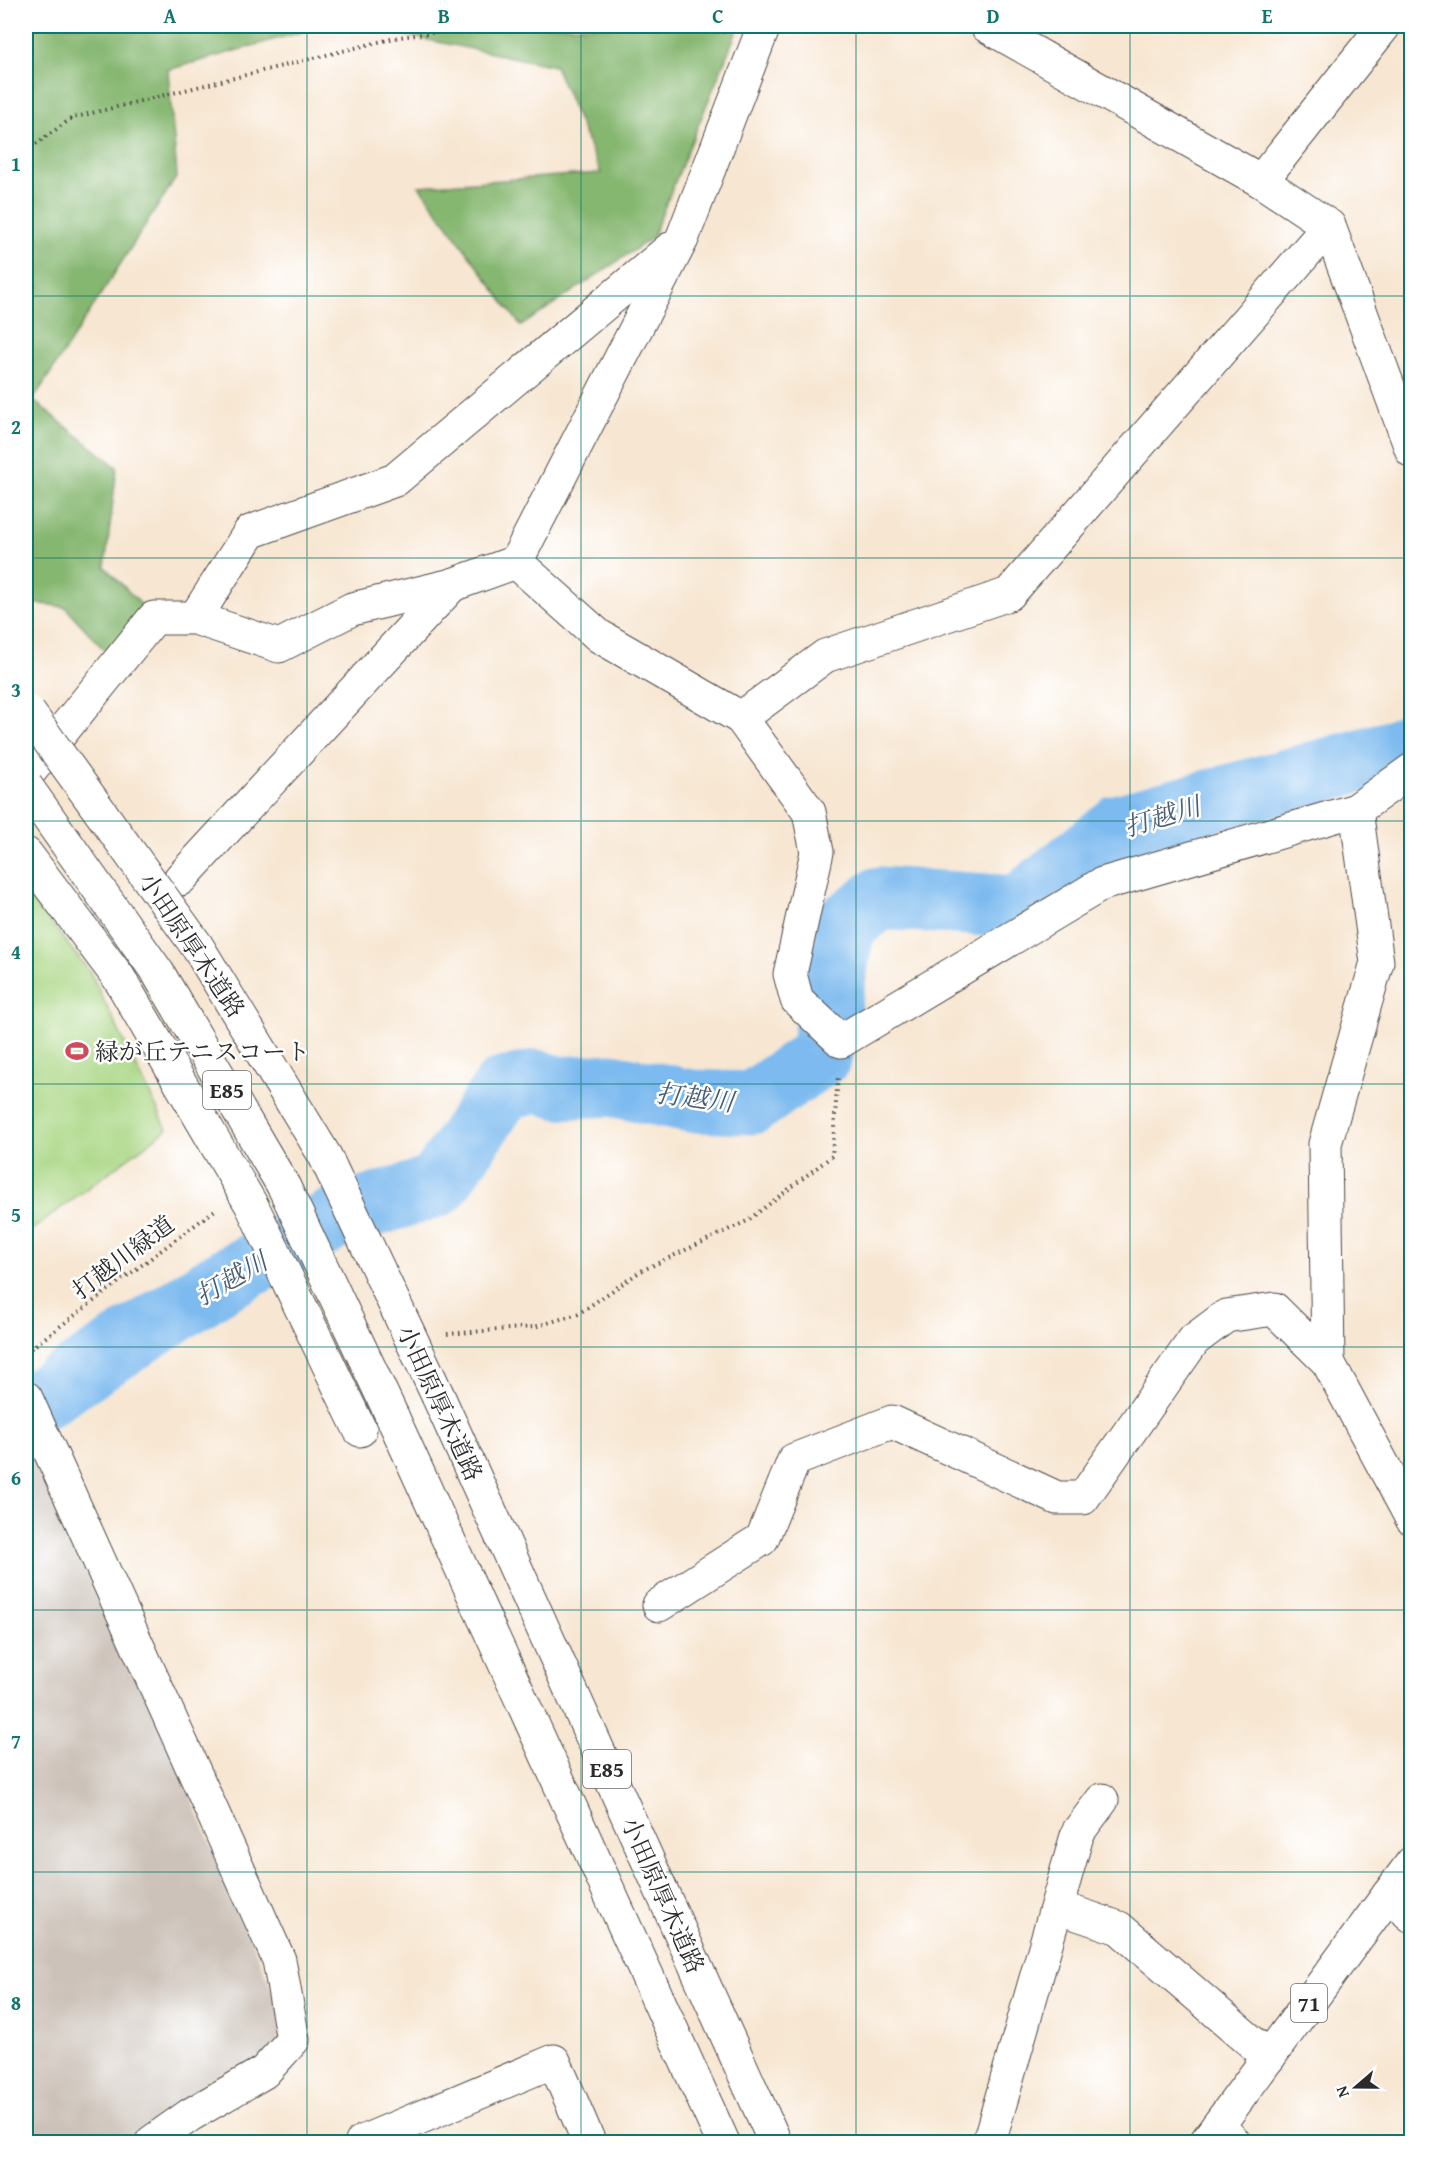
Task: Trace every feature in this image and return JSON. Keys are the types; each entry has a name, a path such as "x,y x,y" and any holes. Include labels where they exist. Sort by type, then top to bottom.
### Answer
{"main road":[{"path":"987,26 1261,181 1329,226 1412,451"},
{"path":"1261,181 1384,26"},
{"path":"26,776 154,618 195,618 279,646 351,609 453,585 516,562 681,239 763,30"},
{"path":"741,718 825,656 1009,594 1329,226"},
{"path":"195,618 250,531 395,480 681,239"},
{"path":"516,562 598,636 741,718 809,812 817,852 790,974 797,1000 841,1041 1102,884 1356,810 1412,770"},
{"path":"180,879 453,585"},
{"name":"小田原厚木道路","path":"27,711 197,946 319,1146 438,1395 775,2142"},
{"name":"小田原厚木道路","path":"26,786 158,973 284,1187 392,1416 723,2142"},
{"path":"1328,1362 1325,1144 1377,963 1356,810"},
{"path":"26,854 119,978 247,1198 360,1430"},
{"path":"659,1605 762,1539 794,1460 892,1422 1057,1498 1083,1498 1194,1340 1226,1316 1274,1309 1328,1362 1412,1519"},
{"path":"26,1398 279,1960 293,2040 264,2072 190,2115 152,2142"},
{"path":"989,2142 1078,1832 1102,1800"},
{"name":"71","path":"1219,2137 1269,2057 1412,1863"},
{"path":"1388,1895 1412,1916"},
{"path":"1057,1908 1119,1928 1269,2057"},
{"path":"362,2142 554,2061 589,2142"}],"path":[{"path":"26,152 72,118 399,37 489,26"},
{"path":"627,26 763,30"},
{"path":"441,1334 534,1327 578,1314 641,1271 747,1221 832,1156 841,1041"},
{"name":"打越川緑道","path":"26,1352 247,1198"}],"shaded area":[{"path":"26,1403 293,2040 174,2142 26,2142"}],"green space":[{"path":"26,26 322,26 168,70 177,176 33,400 117,467 105,567 154,618 108,654 65,607 26,602"},
{"path":"360,26 739,26 652,238 521,326 419,186 601,173 555,66"},
{"name":"緑が丘テニスコート","path":"26,892 90,972 167,1129 26,1234"}],"waterway":[{"name":"打越川","path":"26,1408 219,1283 340,1216 437,1186 503,1089 537,1081 559,1088 611,1085 691,1101 752,1103 821,1055 844,925 880,898 1018,907 1121,825 1398,750 1412,743"}],"place":[{"name":"緑が丘テニスコート","path":"77,1051"}]}
